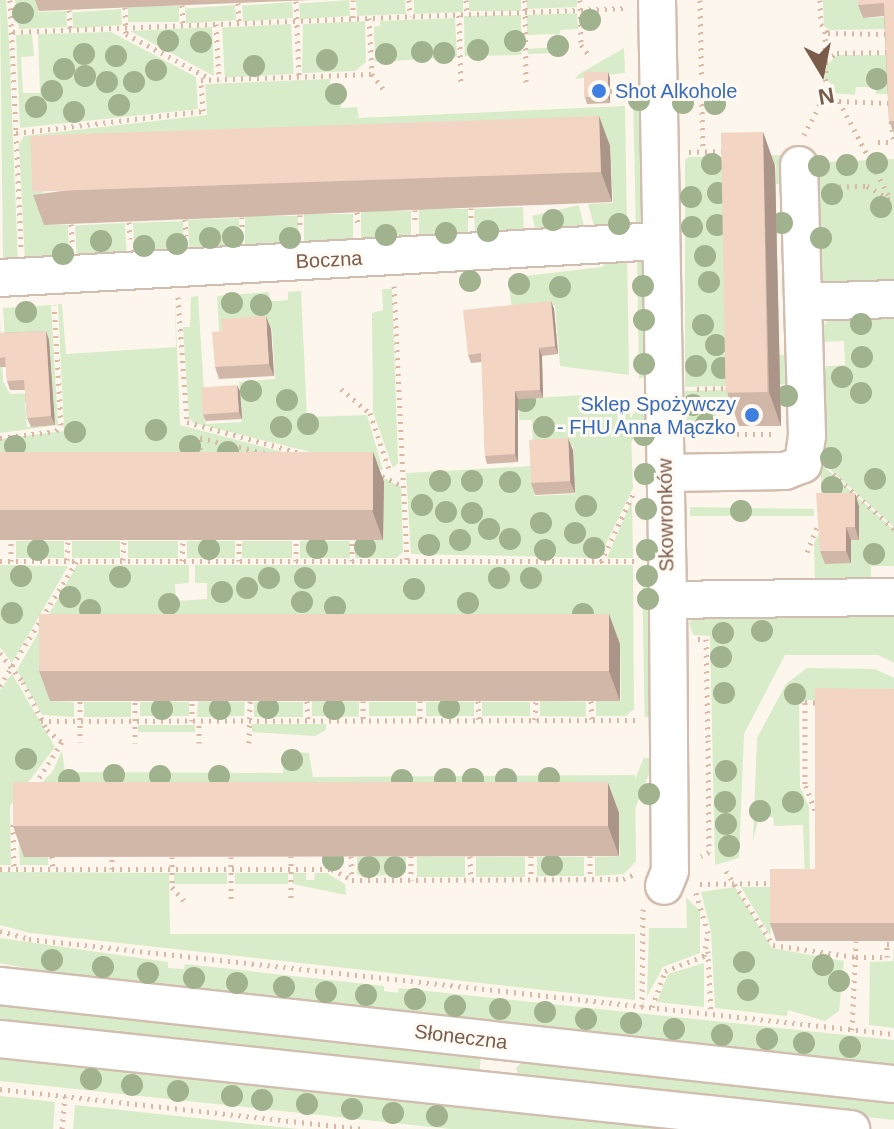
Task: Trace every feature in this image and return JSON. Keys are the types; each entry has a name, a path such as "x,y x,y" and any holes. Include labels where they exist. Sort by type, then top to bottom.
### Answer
{"street":[{"name":"Skowronków","path":"657,0 659,241 651,480 677,600 677,878"},
{"path":"651,480 785,471 803,464 804,302 798,165"},
{"name":"Boczna","path":"10,265 53,276 659,241"},
{"path":"804,302 894,299"},
{"path":"677,600 894,597"},
{"name":"Słoneczna","path":"9,985 894,1084"},
{"path":"0,1039 851,1129"},
{"path":"520,1094 504,1081 502,1064 506,1055 526,1044"}],"path":[{"path":"10,0 16,133 10,265"},
{"path":"353,0 353,18"},
{"path":"409,0 410,16"},
{"path":"466,0 467,14"},
{"path":"525,0 526,83"},
{"path":"580,0 581,45 589,55"},
{"path":"13,32 627,8 627,0"},
{"path":"700,0 703,151"},
{"path":"820,0 825,31 826,93 798,165 867,186 893,202"},
{"path":"296,1 299,76"},
{"path":"238,3 239,23"},
{"path":"182,5 183,25"},
{"path":"125,7 126,34 215,80"},
{"path":"69,10 70,29"},
{"path":"459,15 461,86"},
{"path":"369,18 372,74 384,90"},
{"path":"215,80 216,24"},
{"path":"825,31 887,31 888,54 837,53 826,61"},
{"path":"16,133 203,111 201,80 372,74"},
{"path":"826,93 839,101 893,202"},
{"path":"839,101 891,99 893,142 878,142"},
{"path":"683,155 732,151"},
{"path":"393,257 407,561"},
{"path":"176,269 183,422 315,457"},
{"path":"0,438 56,431 61,425 53,276"},
{"path":"681,390 738,388"},
{"path":"341,389 370,413 389,474 403,486"},
{"path":"200,467 200,438 284,458 286,449"},
{"path":"359,469 389,474 402,470"},
{"path":"829,471 894,529"},
{"path":"601,562 651,480"},
{"path":"807,552 819,514"},
{"path":"11,540 11,561"},
{"path":"67,560 68,540"},
{"path":"123,560 124,540"},
{"path":"182,561 183,540"},
{"path":"239,540 239,561"},
{"path":"296,540 296,561"},
{"path":"352,540 352,561"},
{"path":"0,561 667,561"},
{"path":"0,686 77,561"},
{"path":"642,1007 677,878 709,852 706,639 686,639 677,600"},
{"path":"0,653 13,669 41,721 62,742 50,767 23,798"},
{"path":"0,672 13,669"},
{"path":"80,701 80,742"},
{"path":"192,701 199,743"},
{"path":"249,743 250,701"},
{"path":"307,701 308,721"},
{"path":"363,701 363,720"},
{"path":"420,701 420,720"},
{"path":"478,701 479,720"},
{"path":"535,720 536,701"},
{"path":"591,701 592,720"},
{"path":"135,702 135,743"},
{"path":"815,820 805,784 805,702 835,703"},
{"path":"41,721 640,720"},
{"path":"805,745 813,745"},
{"path":"13,808 14,869"},
{"path":"52,856 53,869"},
{"path":"291,856 291,902"},
{"path":"351,856 352,880"},
{"path":"411,856 411,880"},
{"path":"470,856 471,880"},
{"path":"531,856 531,879"},
{"path":"590,856 590,879"},
{"path":"112,857 112,869"},
{"path":"172,857 172,887 185,902"},
{"path":"231,857 231,902"},
{"path":"0,869 332,869 352,880 677,878 774,883"},
{"path":"726,871 773,945"},
{"path":"677,878 708,946 711,1014"},
{"path":"773,921 773,945"},
{"path":"0,931 29,939 894,1034"},
{"path":"852,1030 856,941"},
{"path":"773,945 856,957 887,957 887,944 894,944"},
{"path":"652,1007 665,971 699,960 708,946"},
{"path":"0,1089 363,1129"},
{"path":"62,1129 65,1096"}],"green space":[{"path":"0,0 6,0 9,41 18,262 3,263"},
{"path":"15,0 38,0 39,12 66,11 67,27 19,29"},
{"path":"349,0 350,16 300,19 299,3"},
{"path":"356,0 405,0 406,14 357,16"},
{"path":"414,0 463,0 463,12 414,14"},
{"path":"469,0 521,0 521,11 469,11"},
{"path":"527,0 577,0 577,7 527,9"},
{"path":"823,0 861,0 862,18 888,17 889,29 830,30 824,26"},
{"path":"292,2 293,18 243,21 242,5"},
{"path":"235,5 236,20 186,23 185,8"},
{"path":"128,6 179,6 179,22 128,22"},
{"path":"121,9 122,25 73,28 72,12"},
{"path":"577,13 578,29 560,30 557,53 528,54 527,49 556,47 555,34 527,35 527,15"},
{"path":"521,15 522,55 465,56 464,16"},
{"path":"455,18 457,57 375,62 374,27 380,26 380,21"},
{"path":"365,21 366,62 355,71 302,73 303,24"},
{"path":"291,24 294,74 225,78 222,28"},
{"path":"212,27 214,76 130,31"},
{"path":"111,32 196,77 198,109 20,128 16,35 32,34 34,56 21,57 23,93 40,93 38,34"},
{"path":"624,48 625,73 575,79 579,74"},
{"path":"837,55 890,55 892,94 876,94 875,87 856,87 855,95 831,93 830,82 824,79 827,65"},
{"path":"330,79 330,87 341,91 341,108 357,107 359,118 625,106 627,227 595,229 588,204 613,203 610,146 42,169 44,225 68,225 69,260 25,262 19,144 24,136 207,115 205,84"},
{"path":"633,96 644,96 643,220 636,230"},
{"path":"786,155 787,183 776,184 776,165 733,166 780,380 780,354 792,359 792,384 685,387 685,161 688,157"},
{"path":"894,159 894,289 823,284 816,278 807,163"},
{"path":"579,205 585,230 538,241 532,216"},
{"path":"523,207 524,233 475,235 474,209"},
{"path":"419,209 468,209 468,236 419,236"},
{"path":"361,211 411,211 411,240 361,240"},
{"path":"304,214 353,214 353,243 304,243"},
{"path":"245,216 298,216 298,246 245,246"},
{"path":"239,218 240,250 189,252 188,220"},
{"path":"183,221 184,253 134,255 133,223"},
{"path":"125,223 127,256 77,259 75,226"},
{"path":"627,250 629,375 560,366 555,305 512,309 508,278 465,283 602,267 615,251"},
{"path":"637,256 647,268 650,374 639,379"},
{"path":"382,289 392,289 398,463 393,468 373,412 372,313 383,310"},
{"path":"301,291 307,417 367,415 383,470 194,423 189,418 183,327 190,327 191,297 198,296 206,424 242,422 239,382 275,379 272,329 219,331 217,296 269,292 270,301 278,301 288,300 288,292"},
{"path":"175,299 180,425 386,479 401,487 403,552 396,558 355,558 355,541 383,540 384,482 0,482 0,439 64,431 58,304 62,304 66,354 176,347"},
{"path":"51,305 58,425 0,433 0,319 3,381 10,394 37,393 37,402 25,403 27,427 55,424 49,339 5,342 3,308"},
{"path":"894,311 894,527 822,462 818,367 845,365 844,341 818,342 821,328 833,315"},
{"path":"792,388 793,428 788,430 787,404 717,405 714,431 690,431 686,425 685,391"},
{"path":"600,394 600,412 630,406 633,488 599,558 411,554 406,473 533,466 534,496 575,494 573,445 533,447 532,420 519,420 519,399"},
{"path":"639,405 650,412 569,542 558,535"},
{"path":"821,464 894,530 894,566 871,566 871,582 815,588 814,543 819,533 850,563 851,540 859,540 821,505"},
{"path":"632,500 633,558 607,558"},
{"path":"690,507 814,509 814,516 690,516"},
{"path":"16,541 64,541 64,558 16,558"},
{"path":"72,541 120,541 120,558 72,558"},
{"path":"128,541 178,541 178,558 128,558"},
{"path":"187,541 235,541 235,558 187,558"},
{"path":"242,541 292,541 292,558 242,558"},
{"path":"300,541 350,541 350,558 300,558"},
{"path":"0,565 68,566 12,663 0,647"},
{"path":"77,565 189,565 189,583 175,584 176,601 207,599 207,583 195,583 195,565 633,565 634,709 626,716 596,716 596,701 621,701 620,644 50,645 49,701 74,702 74,717 42,715 17,670"},
{"path":"642,565 652,565 655,717 645,717"},
{"path":"894,615 894,663 878,655 785,655 744,734 739,858 715,865 710,636 693,635 689,623 694,617"},
{"path":"807,668 875,669 894,678 894,701 799,700 800,787 809,807 810,879 805,878 803,825 774,826 773,817 759,817 753,841 757,738 786,684"},
{"path":"12,674 55,747 10,806 11,865 0,865 0,690"},
{"path":"198,701 245,702 244,716 197,717"},
{"path":"312,701 359,702 359,717 312,716"},
{"path":"540,701 586,702 586,717 540,716"},
{"path":"84,702 131,702 131,717 84,717"},
{"path":"140,702 189,702 189,716 140,716"},
{"path":"254,702 303,702 303,717 254,717"},
{"path":"369,702 416,702 416,716 369,716"},
{"path":"426,702 474,702 474,716 426,716"},
{"path":"482,702 530,702 530,716 482,716"},
{"path":"252,724 326,724 326,730 315,736 252,732"},
{"path":"138,725 195,725 195,732 138,732"},
{"path":"62,750 65,772 283,773 284,751 309,753 313,777 635,775 636,861 624,874 595,876 595,857 620,856 619,812 25,812 24,857 48,857 48,865 20,865 17,809 53,771"},
{"path":"644,757 654,761 618,851 608,847"},
{"path":"357,857 406,857 406,873 363,877 357,874"},
{"path":"417,857 465,857 465,877 417,877"},
{"path":"476,857 525,857 525,877 476,877"},
{"path":"537,857 584,857 584,876 537,876"},
{"path":"0,872 169,873 170,934 635,934 635,1000 30,933 0,925"},
{"path":"174,873 227,873 227,884 174,884"},
{"path":"235,873 288,873 288,884 235,884"},
{"path":"293,873 306,873 306,880 314,880 315,873 327,873 345,884 346,895 293,884"},
{"path":"735,887 772,948 844,961 839,1011 825,1021 788,1010 787,1016 715,1008 711,932 701,892"},
{"path":"741,887 775,887 770,936"},
{"path":"686,897 700,911 700,953 663,967 647,997 649,928 687,928"},
{"path":"0,938 168,962 168,968 184,969 185,964 384,986 384,991 398,993 399,988 894,1040 894,1068 80,979 0,963"},
{"path":"894,946 894,1028 869,1025 870,962 893,961"},
{"path":"704,963 704,1007 657,1002 668,974"},
{"path":"0,1002 481,1053 479,1073 0,1023"},
{"path":"0,1056 668,1129 450,1129 0,1081"},
{"path":"524,1060 894,1099 894,1120 521,1081 516,1068"},
{"path":"0,1096 55,1102 53,1129 0,1129"},
{"path":"75,1105 298,1129 73,1129"}],"building":[{"path":"858,0 894,0 894,121 889,121 884,3 858,5"},
{"path":"584,72 608,72 608,97 584,97"},
{"path":"599,116 601,172 32,192 30,136"},
{"path":"763,132 768,392 726,393 721,133"},
{"path":"551,301 555,346 539,348 540,390 515,391 515,454 485,456 481,353 468,355 463,310"},
{"path":"266,316 269,364 215,367 212,332 222,331 221,319"},
{"path":"46,331 51,416 27,418 24,380 7,381 5,357 0,358 0,333"},
{"path":"237,385 239,412 203,414 201,388"},
{"path":"568,438 570,481 531,483 529,440"},
{"path":"0,452 373,452 373,510 0,510"},
{"path":"816,493 855,493 855,527 846,527 846,551 820,551"},
{"path":"39,614 609,614 609,671 39,671"},
{"path":"815,688 894,689 894,923 770,923 770,869 815,869"},
{"path":"13,782 608,782 608,826 13,826"}],"place":[{"name":"Shot Alkohole","path":"599,91"},
{"name":"Sklep Spożywczy - FHU Anna Mączko","path":"752,415"}]}
